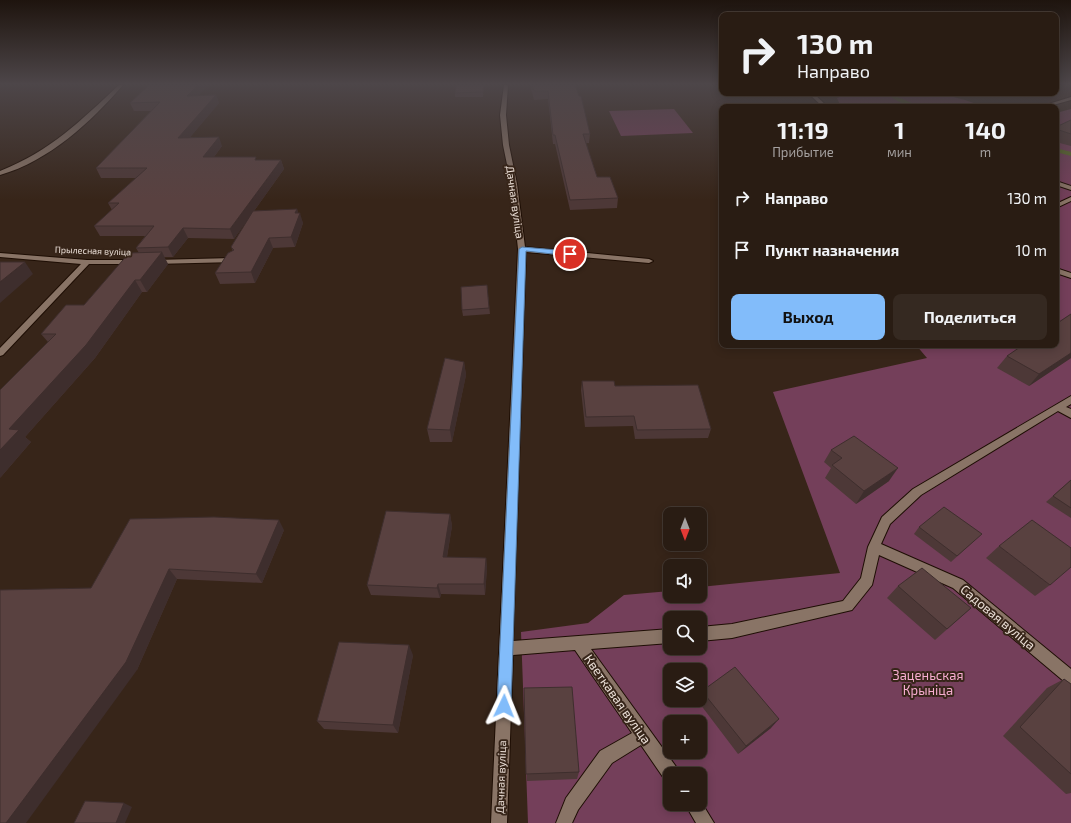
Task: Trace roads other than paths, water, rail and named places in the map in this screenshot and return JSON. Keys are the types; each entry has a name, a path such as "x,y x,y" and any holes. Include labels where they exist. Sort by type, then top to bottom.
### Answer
{"street":[{"path":"0,174 22,165 55,144 80,123"},
{"name":"Дачная вуліца","path":"499,823 522,249 514,184 506,145 505,123"},
{"path":"1059,184 1071,188"},
{"path":"1059,204 1071,198"},
{"path":"522,249 649,261"},
{"name":"Прылесная вуліца","path":"0,255 87,262 234,260"},
{"path":"0,353 87,262"},
{"path":"1059,271 1071,276"},
{"path":"707,633 732,631 847,606 867,581 874,547 886,521 917,492 1071,399"},
{"path":"1059,407 1071,414"},
{"name":"Садовая вуліца","path":"874,547 958,584 1071,678"},
{"path":"506,648 579,644 663,637"},
{"name":"Кветкавая вуліца","path":"579,644 666,767"},
{"path":"564,823 572,804 606,757 643,735"},
{"path":"698,811 706,823"}],"waterway":[{"path":"1059,151 1071,154"}],"park label":[{"name":"Заценьская Крыніца","path":"928,682"}]}
